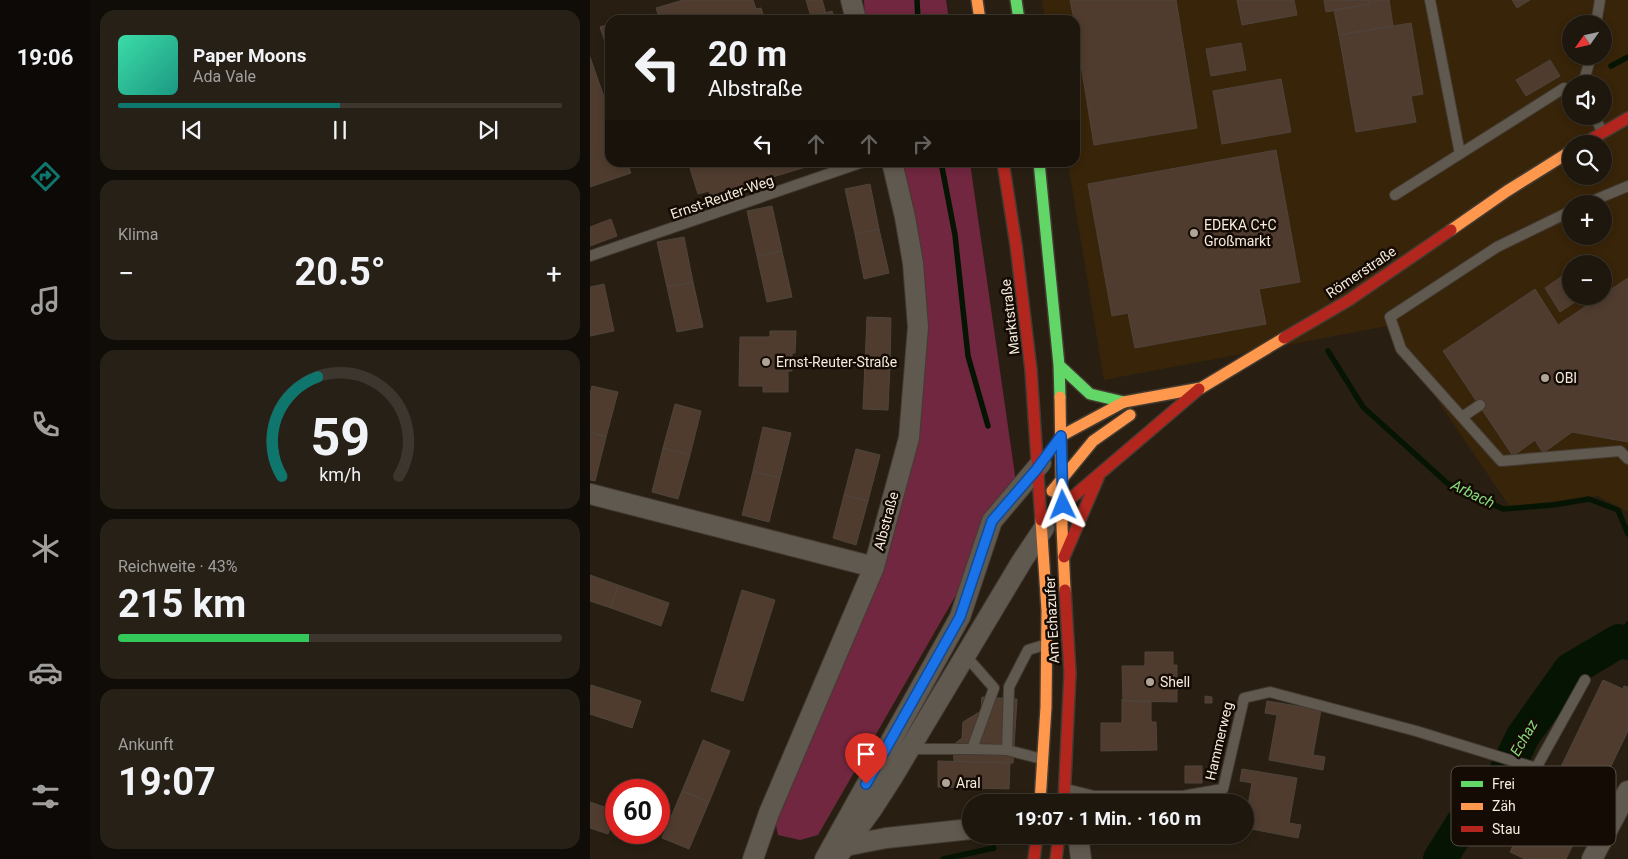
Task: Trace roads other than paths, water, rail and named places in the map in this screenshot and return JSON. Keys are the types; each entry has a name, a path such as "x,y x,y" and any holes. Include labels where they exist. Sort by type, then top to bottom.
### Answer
{"main road":[{"path":"977,0 979,15"},
{"path":"1016,0 1018,15"},
{"path":"1597,135 1628,118"},
{"name":"Römerstraße","path":"1061,436 1124,402 1201,388 1349,300 1507,191 1562,157"},
{"name":"Marktstraße","path":"1004,167 1016,245 1031,370 1036,470"},
{"path":"1039,167 1059,365 1061,436"},
{"path":"1059,365 1090,394 1124,402"},
{"path":"1063,505 1201,388"},
{"name":"Römerstraße","path":"1040,508 1062,477 1093,441 1156,397"},
{"name":"Am Echazufer","path":"1061,436 1064,557 1070,673 1067,794"},
{"name":"Am Echazufer","path":"1036,470 1040,508 1047,644 1044,759 1041,794"},
{"path":"1064,557 1101,472"},
{"path":"1034,859 1036,844"},
{"path":"1056,859 1058,844"}],"street":[{"path":"851,0 855,15"},
{"name":"Albstraße","path":"753,859 768,813 874,567 909,438 918,327 913,263 893,167"},
{"path":"825,859 960,617 992,521 1036,470 1061,436"},
{"path":"590,494 874,567"},
{"path":"841,852 872,809 909,750 1041,531 1063,505"},
{"path":"1616,817 1625,797"},
{"path":"872,809 886,838"},
{"path":"841,852 886,838 962,830"},
{"path":"1079,844 1081,859"}],"lane":[{"path":"1430,0 1460,154"},
{"path":"1598,15 1600,0"},
{"path":"1395,195 1562,89"},
{"path":"1598,125 1602,132"},
{"name":"Ernst-Reuter-Weg","path":"590,256 848,167"},
{"path":"1606,195 1628,186"},
{"path":"1562,215 1497,247 1390,317 1401,349 1501,461 1620,451 1628,459"},
{"path":"1462,417 1480,405"},
{"path":"1007,750 1009,688 1028,650 1047,644"},
{"path":"965,655 994,688 972,749"},
{"path":"1533,766 1585,680"},
{"name":"Hammerweg","path":"1194,794 1223,789 1244,698 1270,692 1416,731 1529,766"},
{"path":"909,750 1007,750 1044,759"}],"waterway":[{"path":"917,0 918,15"},
{"name":"Arbach","path":"1611,66 1628,57"},
{"path":"942,167 955,235 968,356 988,426"},
{"name":"Arbach","path":"1328,351 1363,407 1447,483 1503,509 1553,505 1589,499 1618,510 1628,534"},
{"name":"Arbach","path":"1619,641 1628,624"},
{"name":"Echaz","path":"1509,766 1523,736 1570,670 1619,641 1628,643"},
{"name":"Echaz","path":"1440,859 1451,842"},
{"path":"943,859 994,848"}],"place":[{"name":"EDEKA C+C Großmarkt","path":"1194,233"},
{"name":"Ernst-Reuter-Straße","path":"766,362"},
{"name":"OBI","path":"1545,378"},
{"name":"Shell","path":"1150,682"},
{"name":"Aral","path":"946,783"}]}
